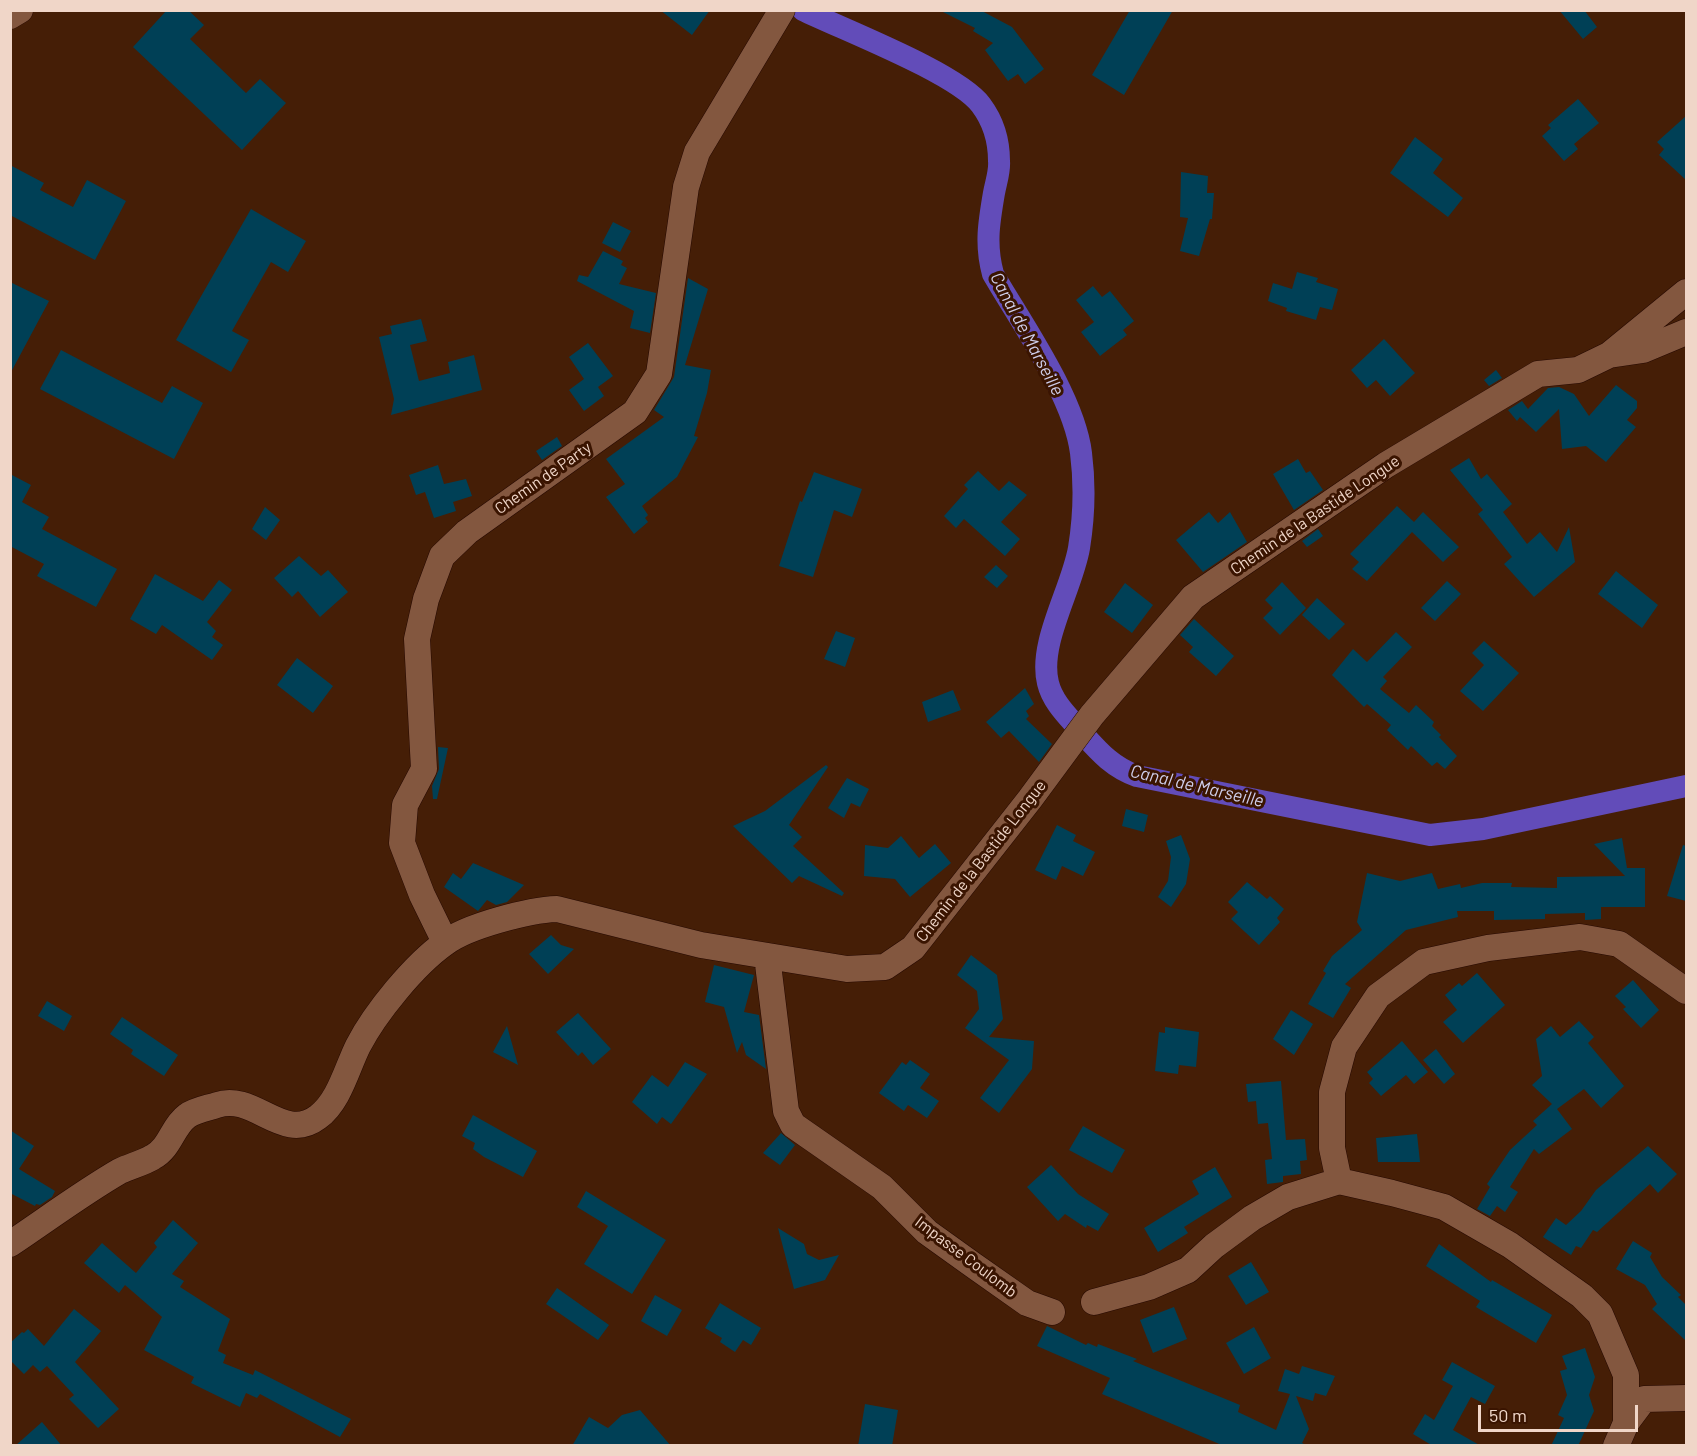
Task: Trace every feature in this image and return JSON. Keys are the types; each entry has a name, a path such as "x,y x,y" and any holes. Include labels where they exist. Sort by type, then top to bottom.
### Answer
{"street":[{"path":"10,16 20,10"},
{"name":"Chemin de Party","path":"445,942 422,895 402,843 405,805 424,769 417,639 426,599 442,556 467,532 634,412 659,374 686,187 697,152 777,19"},
{"name":"Chemin de la Bastide Longue","path":"10,1244 121,1171 154,1157 167,1147 176,1129 188,1115 224,1102 244,1104 289,1125 304,1125 320,1116 334,1096 359,1045 384,1005 445,942 488,924 540,910 556,909 701,945 767,957 846,969 885,967 913,948 1030,799 1092,715 1193,597 1386,465 1538,374 1578,370 1609,355 1686,292"},
{"path":"1609,355 1642,350 1686,332"},
{"path":"1339,1181 1332,1148 1332,1092 1344,1047 1378,996 1424,962 1488,948 1580,937 1619,944 1686,991"},
{"name":"Impasse Coulomb","path":"767,957 786,1111 793,1125 882,1187 927,1232 1027,1303 1052,1312"},
{"path":"1094,1302 1149,1287 1188,1270 1214,1246 1252,1218 1288,1197 1339,1181 1444,1207 1510,1245 1582,1296 1600,1314 1626,1375 1621,1434"},
{"path":"1621,1434 1644,1400 1686,1398"}],"building":[{"path":"167,10 188,10 204,25 190,39 246,93 260,79 286,103 242,150 133,47"},
{"path":"660,10 710,10 692,35"},
{"path":"939,10 980,10 1012,27 1044,69 1025,84 1018,74 1008,81 985,50 993,43 973,31 975,28"},
{"path":"1130,10 1173,10 1124,95 1092,75"},
{"path":"1559,10 1584,10 1597,27 1583,39"},
{"path":"1578,99 1599,123 1574,144 1578,149 1564,161 1542,136 1551,128 1548,125"},
{"path":"1686,116 1686,180 1659,155 1664,149 1657,142"},
{"path":"1415,137 1443,159 1433,173 1463,198 1448,217 1390,173"},
{"path":"10,165 44,183 40,190 73,207 87,180 126,201 95,260 10,215"},
{"path":"1181,172 1208,176 1207,193 1214,193 1212,219 1210,219 1199,256 1180,251 1188,218 1180,217"},
{"path":"251,209 306,241 288,272 271,262 232,331 249,340 231,372 176,340"},
{"path":"613,222 631,231 620,252 602,243"},
{"path":"603,251 623,261 621,265 627,268 619,284 656,293 650,333 630,328 634,311 577,281 579,275 588,277"},
{"path":"1297,272 1318,278 1316,282 1338,289 1332,310 1320,307 1316,320 1286,311 1287,308 1268,301 1273,283 1292,289"},
{"path":"688,278 708,289 685,365 711,370 707,393 694,436 698,437 677,477 642,506 648,515 645,518 648,522 634,534 606,497 625,484 606,459 664,417 654,410 674,377"},
{"path":"10,282 49,301 10,374"},
{"path":"1093,286 1102,297 1110,291 1134,321 1123,330 1127,335 1100,356 1081,332 1094,322 1076,300"},
{"path":"421,319 427,341 410,345 419,381 450,373 448,362 474,355 482,390 391,415 394,399 379,337 392,334 390,326"},
{"path":"1384,339 1415,373 1390,396 1376,380 1367,388 1351,370"},
{"path":"588,343 613,376 598,387 604,396 584,411 569,390 584,379 569,357"},
{"path":"61,350 162,403 172,386 203,403 174,459 40,389"},
{"path":"1496,370 1502,378 1489,386 1484,380"},
{"path":"1616,385 1637,401 1637,408 1627,420 1636,427 1606,462 1586,446 1562,449 1559,409 1536,432 1520,417 1517,421 1508,410 1522,401 1528,409 1548,388 1559,387 1574,394 1589,416"},
{"path":"557,437 562,446 542,460 536,451"},
{"path":"1469,458 1481,479 1487,474 1512,504 1503,512 1527,544 1540,532 1557,552 1569,527 1575,562 1534,597 1504,564 1512,557 1478,514 1483,510 1450,470"},
{"path":"1298,459 1306,473 1310,471 1323,490 1294,510 1273,474"},
{"path":"438,465 444,484 466,479 472,496 453,502 456,511 434,518 425,492 416,495 409,475"},
{"path":"978,471 999,491 1009,481 1027,495 1001,522 1020,539 1005,556 964,519 956,528 944,516 968,489 964,485"},
{"path":"814,472 862,489 852,517 834,510 813,577 779,566 800,501 802,502"},
{"path":"10,474 31,485 22,502 49,517 42,529 117,569 96,607 37,576 44,564 10,546"},
{"path":"1397,506 1414,522 1423,512 1459,547 1443,562 1412,532 1367,581 1352,569 1359,562 1350,554"},
{"path":"265,507 280,520 266,540 252,529"},
{"path":"1209,512 1218,523 1230,512 1247,542 1203,572 1176,540"},
{"path":"1318,529 1323,536 1307,547 1302,541"},
{"path":"299,556 321,576 328,570 348,592 320,617 298,591 292,597 274,578"},
{"path":"996,565 1008,576 997,588 984,577"},
{"path":"1616,571 1658,605 1642,628 1598,594"},
{"path":"155,574 203,601 219,580 232,590 207,622 216,631 212,637 223,645 212,660 162,625 156,634 130,619"},
{"path":"1447,581 1461,594 1435,621 1421,608"},
{"path":"1282,582 1306,608 1280,635 1263,618 1273,608 1265,600"},
{"path":"1125,583 1153,605 1132,633 1104,612"},
{"path":"1317,598 1345,624 1329,640 1302,615"},
{"path":"1194,619 1234,656 1216,676 1189,652 1193,647 1180,635"},
{"path":"836,631 855,638 845,667 824,659"},
{"path":"1396,632 1412,647 1383,677 1387,681 1380,689 1409,713 1416,705 1434,722 1432,726 1441,735 1439,737 1457,756 1445,769 1437,762 1432,766 1411,746 1408,750 1387,730 1391,725 1367,704 1364,707 1332,675 1353,649 1367,662"},
{"path":"1484,641 1519,673 1483,711 1460,691 1484,665 1472,653"},
{"path":"297,658 333,686 313,713 277,685"},
{"path":"1025,688 1034,704 1026,711 1029,716 1026,719 1052,744 1039,762 1009,731 1001,738 986,722"},
{"path":"953,690 961,710 928,722 922,702"},
{"path":"438,747 448,748 437,799 433,799 432,786 439,769"},
{"path":"826,765 828,767 789,825 802,837 793,846 844,893 842,896 799,876 792,883 733,826 765,811"},
{"path":"847,778 869,789 860,807 851,803 844,818 828,808"},
{"path":"1126,809 1148,815 1144,832 1122,826"},
{"path":"1057,825 1076,835 1073,841 1095,852 1083,876 1062,866 1056,880 1035,870"},
{"path":"1181,835 1190,859 1186,884 1171,907 1158,897 1168,881 1171,857 1166,841"},
{"path":"901,836 919,858 935,844 951,863 910,897 895,879 864,876 865,845 888,848"},
{"path":"1622,838 1627,868 1645,868 1645,907 1601,907 1601,919 1585,920 1585,913 1545,914 1545,919 1494,920 1494,911 1457,911 1458,917 1406,930 1345,984 1351,988 1333,1018 1308,1004 1326,973 1323,971 1332,956 1362,930 1357,922 1367,873 1400,881 1432,873 1438,889 1460,884 1461,888 1482,883 1512,883 1511,887 1557,888 1557,877 1625,876 1594,844"},
{"path":"1683,845 1686,846 1686,901 1667,896"},
{"path":"473,863 524,885 507,902 496,905 487,900 478,911 444,887 453,873 461,879"},
{"path":"1247,882 1267,899 1270,896 1284,909 1277,918 1280,922 1259,945 1231,919 1238,912 1228,902"},
{"path":"551,935 561,945 574,949 548,974 529,954"},
{"path":"971,955 997,975 1003,1019 989,1037 1034,1041 1032,1069 999,1113 980,1098 1009,1060 965,1028 979,1009 977,991 957,975"},
{"path":"714,965 754,975 744,1012 759,1015 766,1069 746,1055 742,1042 737,1053 724,1007 705,1002"},
{"path":"1477,973 1505,1005 1463,1043 1443,1022 1457,1010 1445,995 1459,983 1462,986"},
{"path":"1633,980 1659,1010 1641,1028 1623,1009 1626,1007 1615,996"},
{"path":"47,1001 72,1016 64,1031 38,1016"},
{"path":"1291,1010 1313,1024 1294,1055 1273,1039"},
{"path":"578,1013 611,1049 593,1065 582,1052 578,1056 556,1032"},
{"path":"122,1017 178,1055 164,1076 131,1054 133,1050 110,1034"},
{"path":"1579,1021 1594,1037 1588,1043 1624,1086 1601,1108 1584,1089 1557,1109 1572,1129 1539,1154 1534,1149 1510,1187 1518,1192 1505,1212 1497,1206 1490,1216 1477,1209 1490,1187 1487,1184 1510,1150 1537,1125 1533,1121 1552,1104 1532,1085 1542,1076 1536,1039 1551,1026 1560,1037"},
{"path":"507,1026 518,1065 493,1052"},
{"path":"1165,1027 1199,1032 1196,1067 1179,1065 1178,1074 1155,1071 1159,1032 1165,1033"},
{"path":"1402,1041 1428,1072 1414,1084 1406,1075 1381,1096 1369,1083 1373,1079 1367,1072"},
{"path":"1436,1049 1455,1074 1444,1084 1423,1060"},
{"path":"910,1060 930,1074 920,1088 939,1101 927,1118 908,1105 904,1111 879,1093 902,1062 906,1065"},
{"path":"685,1062 707,1074 671,1124 662,1117 657,1124 632,1102 652,1075 668,1087"},
{"path":"1281,1081 1286,1140 1305,1139 1307,1160 1300,1161 1301,1174 1283,1176 1283,1182 1267,1184 1265,1160 1272,1159 1268,1123 1258,1124 1256,1101 1248,1102 1246,1084"},
{"path":"473,1115 537,1151 523,1177 484,1157 473,1149 475,1143 462,1136"},
{"path":"1083,1126 1125,1150 1112,1173 1069,1150"},
{"path":"10,1130 34,1146 19,1169 55,1191 52,1197 40,1205 35,1206 10,1193"},
{"path":"781,1133 795,1145 780,1165 763,1153"},
{"path":"1417,1134 1420,1162 1378,1162 1376,1138"},
{"path":"1648,1146 1677,1174 1658,1193 1650,1184 1597,1232 1593,1230 1581,1248 1576,1246 1571,1255 1543,1237 1556,1218 1566,1225 1581,1211 1596,1190"},
{"path":"1051,1165 1078,1194 1109,1214 1098,1231 1087,1225 1086,1228 1065,1214 1058,1221 1027,1187"},
{"path":"1215,1167 1232,1197 1184,1227 1188,1233 1158,1252 1144,1228 1199,1194 1192,1181"},
{"path":"586,1191 666,1240 632,1294 584,1264 608,1226 577,1207"},
{"path":"173,1220 198,1243 172,1274 184,1281 180,1287 230,1319 218,1351 226,1355 223,1363 253,1375 255,1370 351,1419 340,1437 260,1394 257,1398 246,1393 240,1407 191,1383 194,1377 144,1350 162,1317 125,1285 119,1293 84,1263 102,1243 136,1273 157,1247 154,1243"},
{"path":"778,1228 804,1244 807,1254 819,1260 839,1255 825,1280 794,1289"},
{"path":"1633,1241 1652,1253 1650,1257 1662,1277 1681,1295 1678,1297 1686,1305 1686,1341 1652,1309 1657,1304 1645,1285 1616,1269"},
{"path":"1439,1244 1491,1282 1492,1280 1552,1315 1536,1343 1476,1307 1480,1301 1426,1266"},
{"path":"1251,1262 1269,1292 1246,1305 1228,1276"},
{"path":"557,1288 609,1325 598,1340 546,1304"},
{"path":"655,1295 682,1310 667,1336 641,1321"},
{"path":"720,1303 761,1328 751,1345 743,1340 735,1352 720,1342 722,1338 705,1328"},
{"path":"1174,1307 1187,1339 1153,1353 1140,1320"},
{"path":"74,1309 101,1331 75,1362 119,1409 98,1428 69,1399 74,1395 47,1366 40,1372 33,1365 24,1374 10,1360 10,1343 22,1332 28,1329 44,1346"},
{"path":"1047,1326 1086,1345 1088,1343 1097,1347 1098,1344 1137,1359 1133,1361 1240,1405 1238,1412 1276,1430 1290,1394 1278,1391 1285,1369 1299,1374 1302,1366 1335,1376 1326,1396 1315,1393 1313,1401 1296,1396 1309,1429 1302,1443 1308,1446 1224,1446 1102,1394 1110,1378 1037,1346"},
{"path":"1254,1327 1271,1358 1244,1374 1226,1343"},
{"path":"1585,1348 1595,1377 1589,1395 1594,1411 1578,1446 1551,1446 1564,1418 1558,1415 1567,1395 1560,1371 1567,1369 1562,1356"},
{"path":"1452,1362 1495,1386 1485,1404 1471,1397 1453,1430 1481,1446 1433,1446 1413,1434 1425,1414 1434,1420 1453,1386 1442,1380"},
{"path":"865,1404 898,1410 892,1446 858,1446"},
{"path":"640,1410 671,1446 572,1446 589,1417 608,1428 622,1415"},
{"path":"42,1422 62,1446 15,1446"}],"waterway":[{"name":"Canal de Marseille","path":"803,10 949,79 981,105 992,124 998,146 999,165 989,234 989,253 993,274 1058,385 1076,431 1081,453 1083,500 1079,548 1048,651 1046,667 1048,683 1050,691 1063,711 1108,759 1121,769 1137,776 1430,835 1483,829 1686,786"}]}
